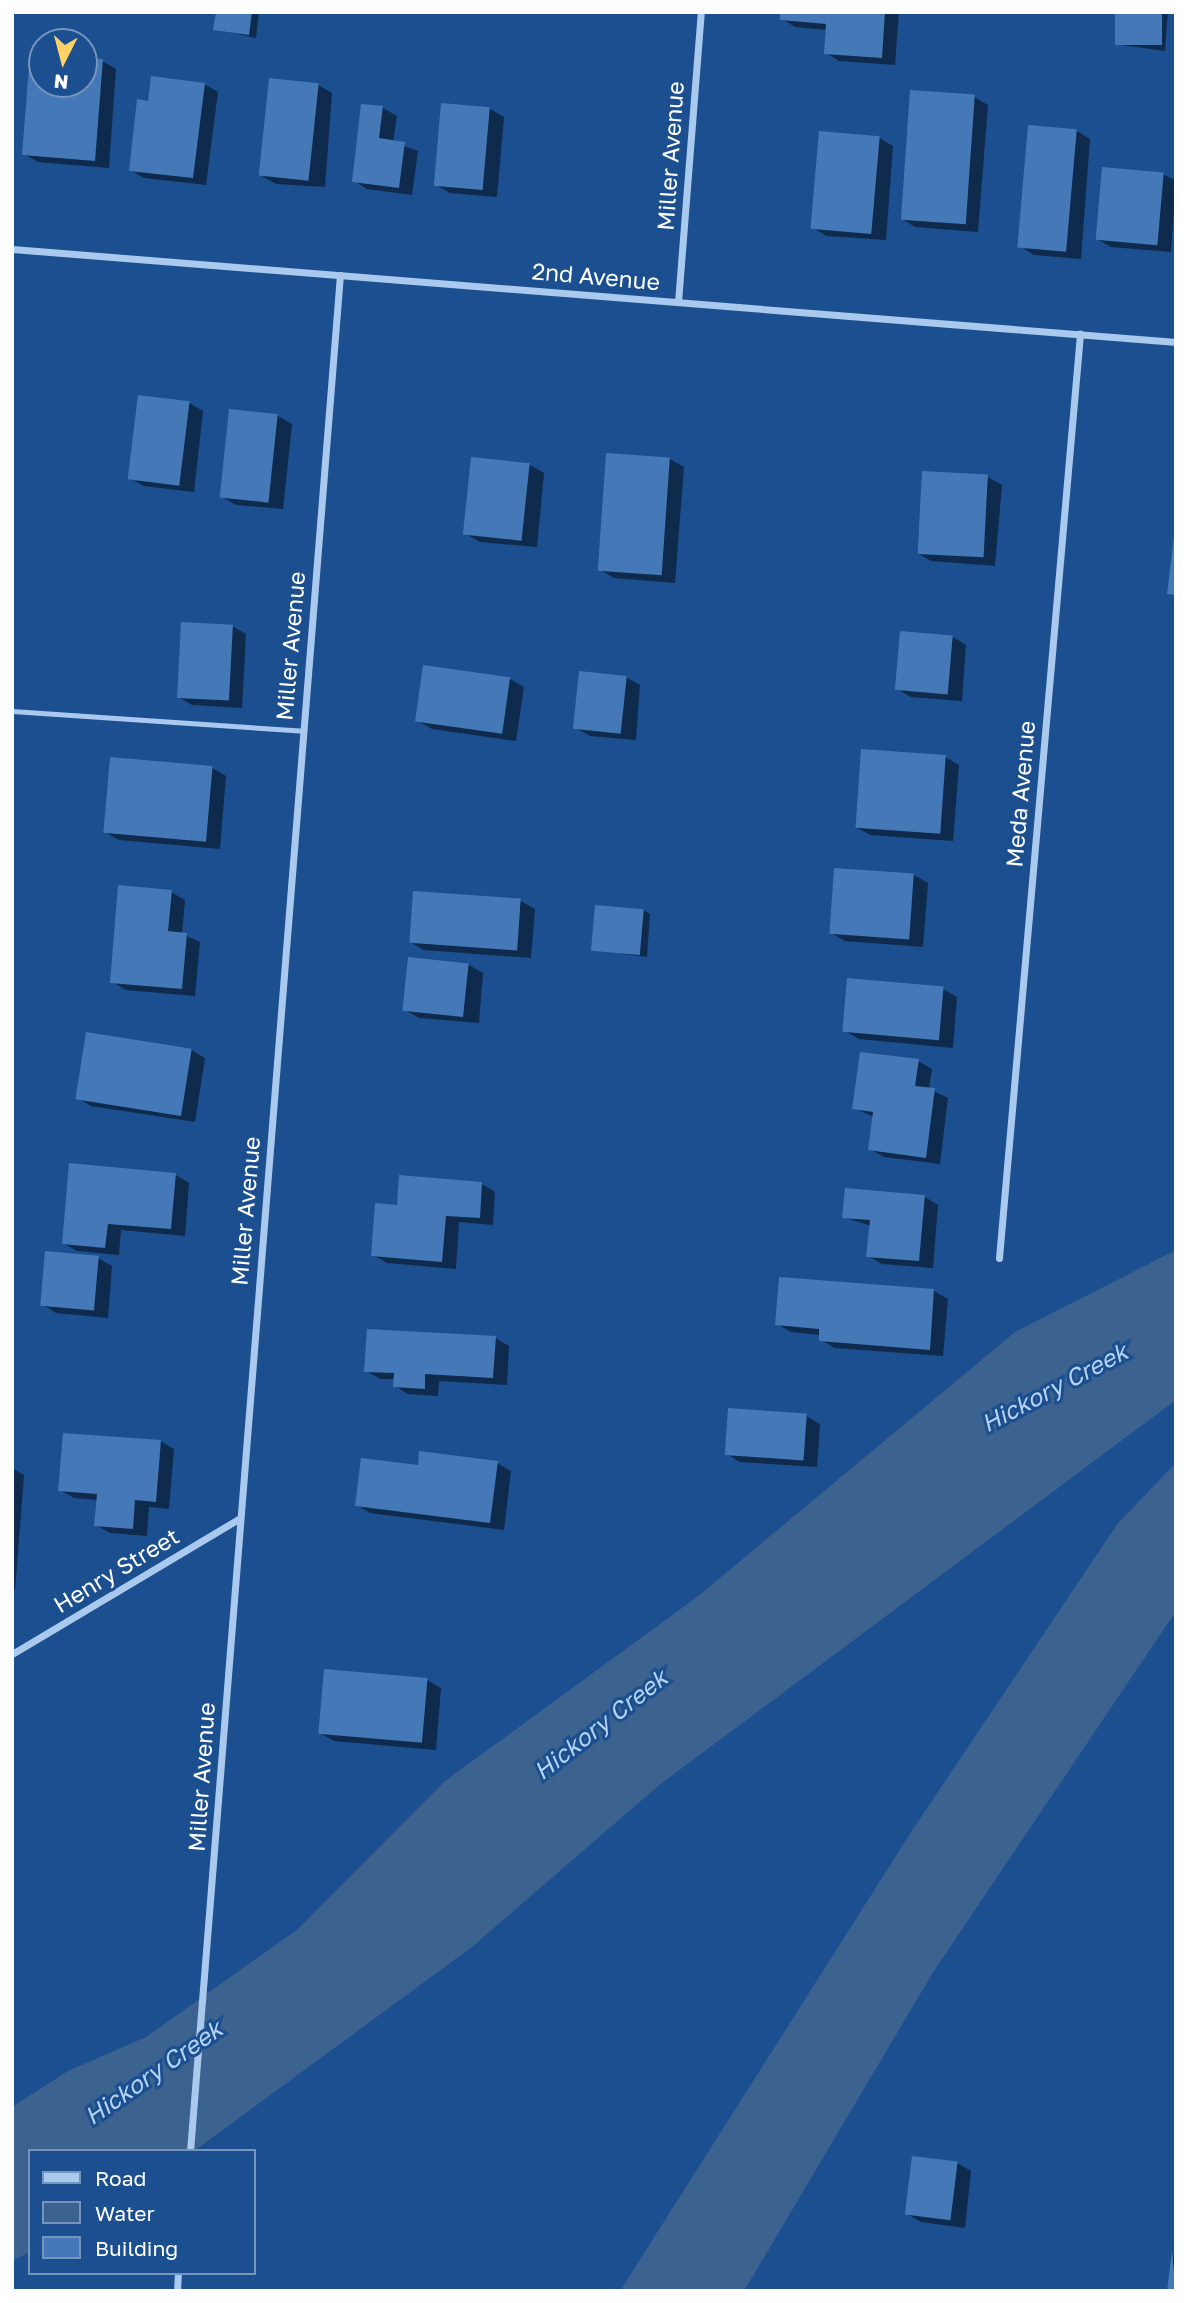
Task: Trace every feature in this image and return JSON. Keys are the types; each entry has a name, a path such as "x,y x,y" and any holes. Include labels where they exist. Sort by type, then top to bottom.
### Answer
{"street":[{"name":"Miller Avenue","path":"678,302 701,12"},
{"name":"2nd Avenue","path":"12,249 1176,342"},
{"name":"Miller Avenue","path":"190,2149 340,275"},
{"name":"Meda Avenue","path":"999,1258 1080,334"},
{"name":"Henry Street","path":"12,1654 240,1518"}],"lane":[{"path":"12,712 303,731"}],"water":[{"name":"Hickory Creek","path":"1176,1250 1176,1400 658,1786 472,1947 197,2149 28,2149 28,2253 12,2261 12,2107 68,2071 146,2037 298,1929 445,1781 697,1597 1015,1332"},
{"path":"1176,1463 1176,1611 932,1974 744,2291 620,2291 913,1829 1118,1523"}],"building":[{"path":"216,12 252,12 249,35 213,30"},
{"path":"780,12 885,12 882,58 824,54 826,24 780,20"},
{"path":"1115,12 1162,12 1162,45 1115,45"},
{"path":"98,59 103,59 95,161 22,155 28,79 28,98 98,98"},
{"path":"151,76 205,83 193,178 129,171 137,99 148,101"},
{"path":"269,78 319,83 308,181 259,175"},
{"path":"910,90 975,95 966,224 901,220"},
{"path":"441,103 490,107 483,190 434,186"},
{"path":"361,104 383,106 379,138 405,142 399,188 352,182"},
{"path":"1028,125 1077,129 1066,252 1017,248"},
{"path":"819,131 880,136 871,234 810,229"},
{"path":"1102,167 1164,172 1157,245 1096,240"},
{"path":"138,395 190,401 179,486 128,479"},
{"path":"229,409 278,414 268,503 220,498"},
{"path":"606,453 670,457 662,575 598,571"},
{"path":"471,457 530,463 522,541 463,535"},
{"path":"922,471 988,474 984,557 918,554"},
{"path":"1176,536 1176,595 1167,594"},
{"path":"181,622 233,625 229,701 177,698"},
{"path":"900,631 953,636 948,694 895,690"},
{"path":"423,665 510,677 502,734 415,721"},
{"path":"579,671 627,676 621,734 573,729"},
{"path":"861,749 946,755 940,834 855,828"},
{"path":"110,757 213,766 206,842 103,833"},
{"path":"834,868 914,874 909,939 829,934"},
{"path":"118,885 172,890 168,931 187,933 182,989 110,983"},
{"path":"413,891 521,899 517,950 409,943"},
{"path":"595,905 644,909 640,955 591,951"},
{"path":"408,957 469,963 463,1017 402,1011"},
{"path":"847,978 944,986 939,1040 842,1032"},
{"path":"86,1032 192,1049 181,1116 75,1099"},
{"path":"860,1052 919,1059 915,1086 935,1088 926,1158 868,1150 873,1112 852,1109"},
{"path":"69,1163 176,1173 171,1229 108,1224 105,1248 62,1244"},
{"path":"399,1175 482,1182 480,1218 446,1216 442,1262 371,1256 375,1203 397,1205"},
{"path":"845,1188 925,1195 919,1261 866,1257 870,1220 842,1218"},
{"path":"45,1251 99,1256 94,1310 40,1306"},
{"path":"779,1277 934,1289 930,1350 819,1341 819,1329 775,1325"},
{"path":"367,1329 496,1336 493,1378 425,1374 425,1389 393,1387 394,1373 364,1372"},
{"path":"728,1408 807,1414 804,1460 725,1455"},
{"path":"63,1433 161,1440 156,1502 135,1500 133,1529 94,1526 97,1494 58,1491"},
{"path":"419,1451 498,1461 490,1523 355,1506 361,1458 418,1465"},
{"path":"324,1669 428,1678 422,1743 318,1734"},
{"path":"912,2156 958,2162 950,2220 905,2215"},
{"path":"1172,2251 1176,2291 1167,2291"}]}
